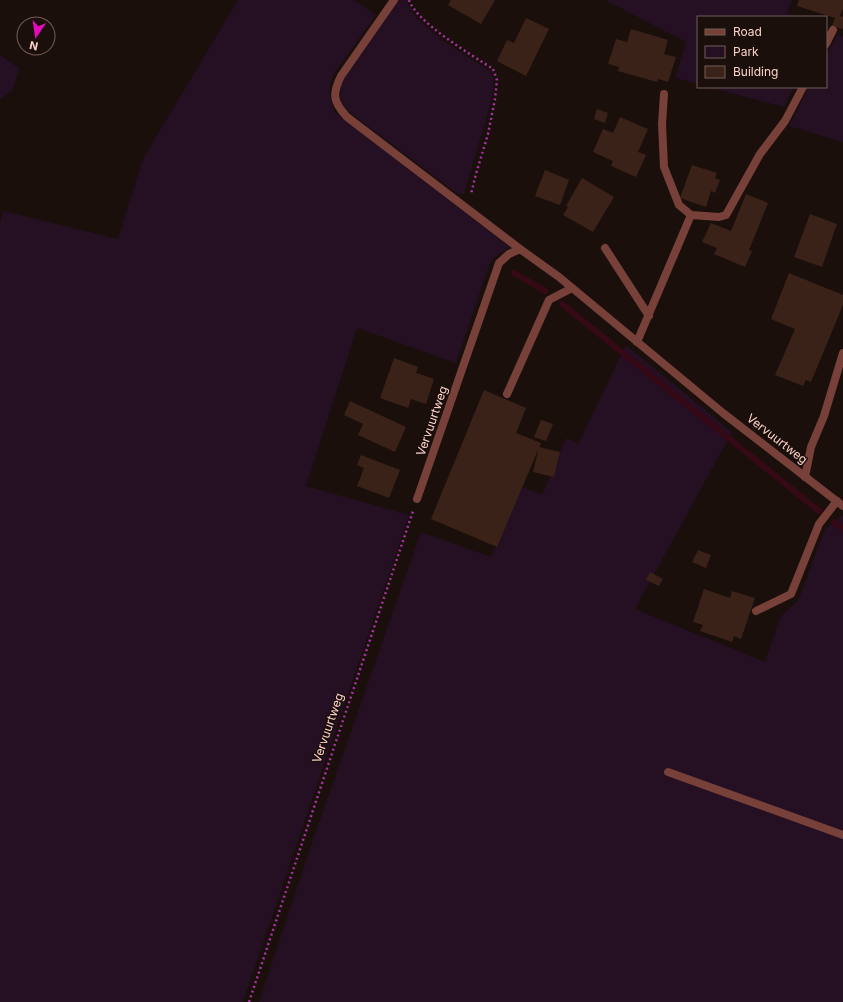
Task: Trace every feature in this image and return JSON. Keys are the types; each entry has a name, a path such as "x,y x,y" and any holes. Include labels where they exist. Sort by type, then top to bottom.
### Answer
{"street":[{"path":"394,0 336,84 334,94 339,109 347,117 471,213 520,249"},
{"path":"827,42 833,30"},
{"path":"664,94 662,124 664,166 679,205 691,215 719,217 726,215 760,154 786,121 802,88"},
{"path":"637,342 691,215"},
{"path":"605,248 649,316"},
{"name":"Vervuurtweg","path":"417,499 499,263 509,254 520,249 572,288 723,413 840,504"},
{"path":"507,394 549,300 572,288"},
{"path":"805,477 811,447 824,416 843,353"},
{"path":"756,611 791,594 819,524 840,504"},
{"path":"668,772 843,836"}],"path":[{"path":"409,0 428,24 493,69 497,80 488,134 471,196 471,213"},
{"name":"Vervuurtweg","path":"249,1002 417,499"}],"green space":[{"path":"238,0 354,0 376,15 333,75 329,92 334,112 510,247 494,257 490,263 456,363 357,328 306,486 409,515 243,1002 0,1002 0,223 3,211 118,239 143,159"},
{"path":"398,0 407,0 411,10 430,30 456,49 491,71 494,81 490,106 464,194 455,192 344,108 342,104 340,94 342,79"},
{"path":"605,0 792,0 787,14 794,16 697,16 697,84 675,78 686,42"},
{"path":"838,34 843,37 843,142 789,126 808,88 827,88 827,54"},
{"path":"0,55 19,68 13,89 0,100"},
{"path":"712,88 794,88 784,107"},
{"path":"626,345 732,432 635,609 765,662 781,616 798,601 825,529 842,515 843,516 843,1002 259,1002 314,837 421,532 491,557 521,486 542,495 566,438 578,444"}],"building":[{"path":"451,0 495,0 481,24 448,5"},
{"path":"799,0 843,0 843,9 840,16 843,17 843,29 832,26 835,18 797,6"},
{"path":"526,18 549,29 526,76 497,61 507,40 514,43"},
{"path":"631,29 668,40 664,54 676,57 668,82 658,79 657,82 618,71 619,67 608,64 616,39 627,42"},
{"path":"597,109 608,113 605,123 594,119"},
{"path":"620,117 648,129 638,152 646,155 636,177 611,166 613,161 593,152 603,129 613,133"},
{"path":"692,165 717,173 715,178 720,180 715,193 711,191 706,207 680,198"},
{"path":"545,170 569,180 560,205 535,196"},
{"path":"582,178 614,197 593,232 563,215 568,207 566,206"},
{"path":"746,194 768,203 749,250 752,251 745,267 714,254 717,248 702,242 711,223 731,231"},
{"path":"810,214 837,224 822,267 794,257"},
{"path":"789,273 843,295 843,305 811,382 806,380 803,386 775,375 795,329 771,319"},
{"path":"394,358 418,367 416,373 434,379 426,404 411,399 408,408 380,398"},
{"path":"484,390 526,408 516,433 541,443 497,547 431,519"},
{"path":"350,401 406,427 395,452 358,435 363,424 344,415"},
{"path":"541,420 553,424 546,441 534,437"},
{"path":"539,447 560,452 554,477 533,472"},
{"path":"361,455 400,470 389,498 357,486 364,468 357,465"},
{"path":"698,550 711,555 706,568 692,562"},
{"path":"650,572 663,579 659,586 646,580"},
{"path":"704,589 730,598 732,591 755,598 741,639 734,636 732,642 700,631 703,625 693,622"}],"waterway":[{"path":"514,273 545,291"},
{"path":"562,304 819,511"},
{"path":"834,522 843,529"}]}
